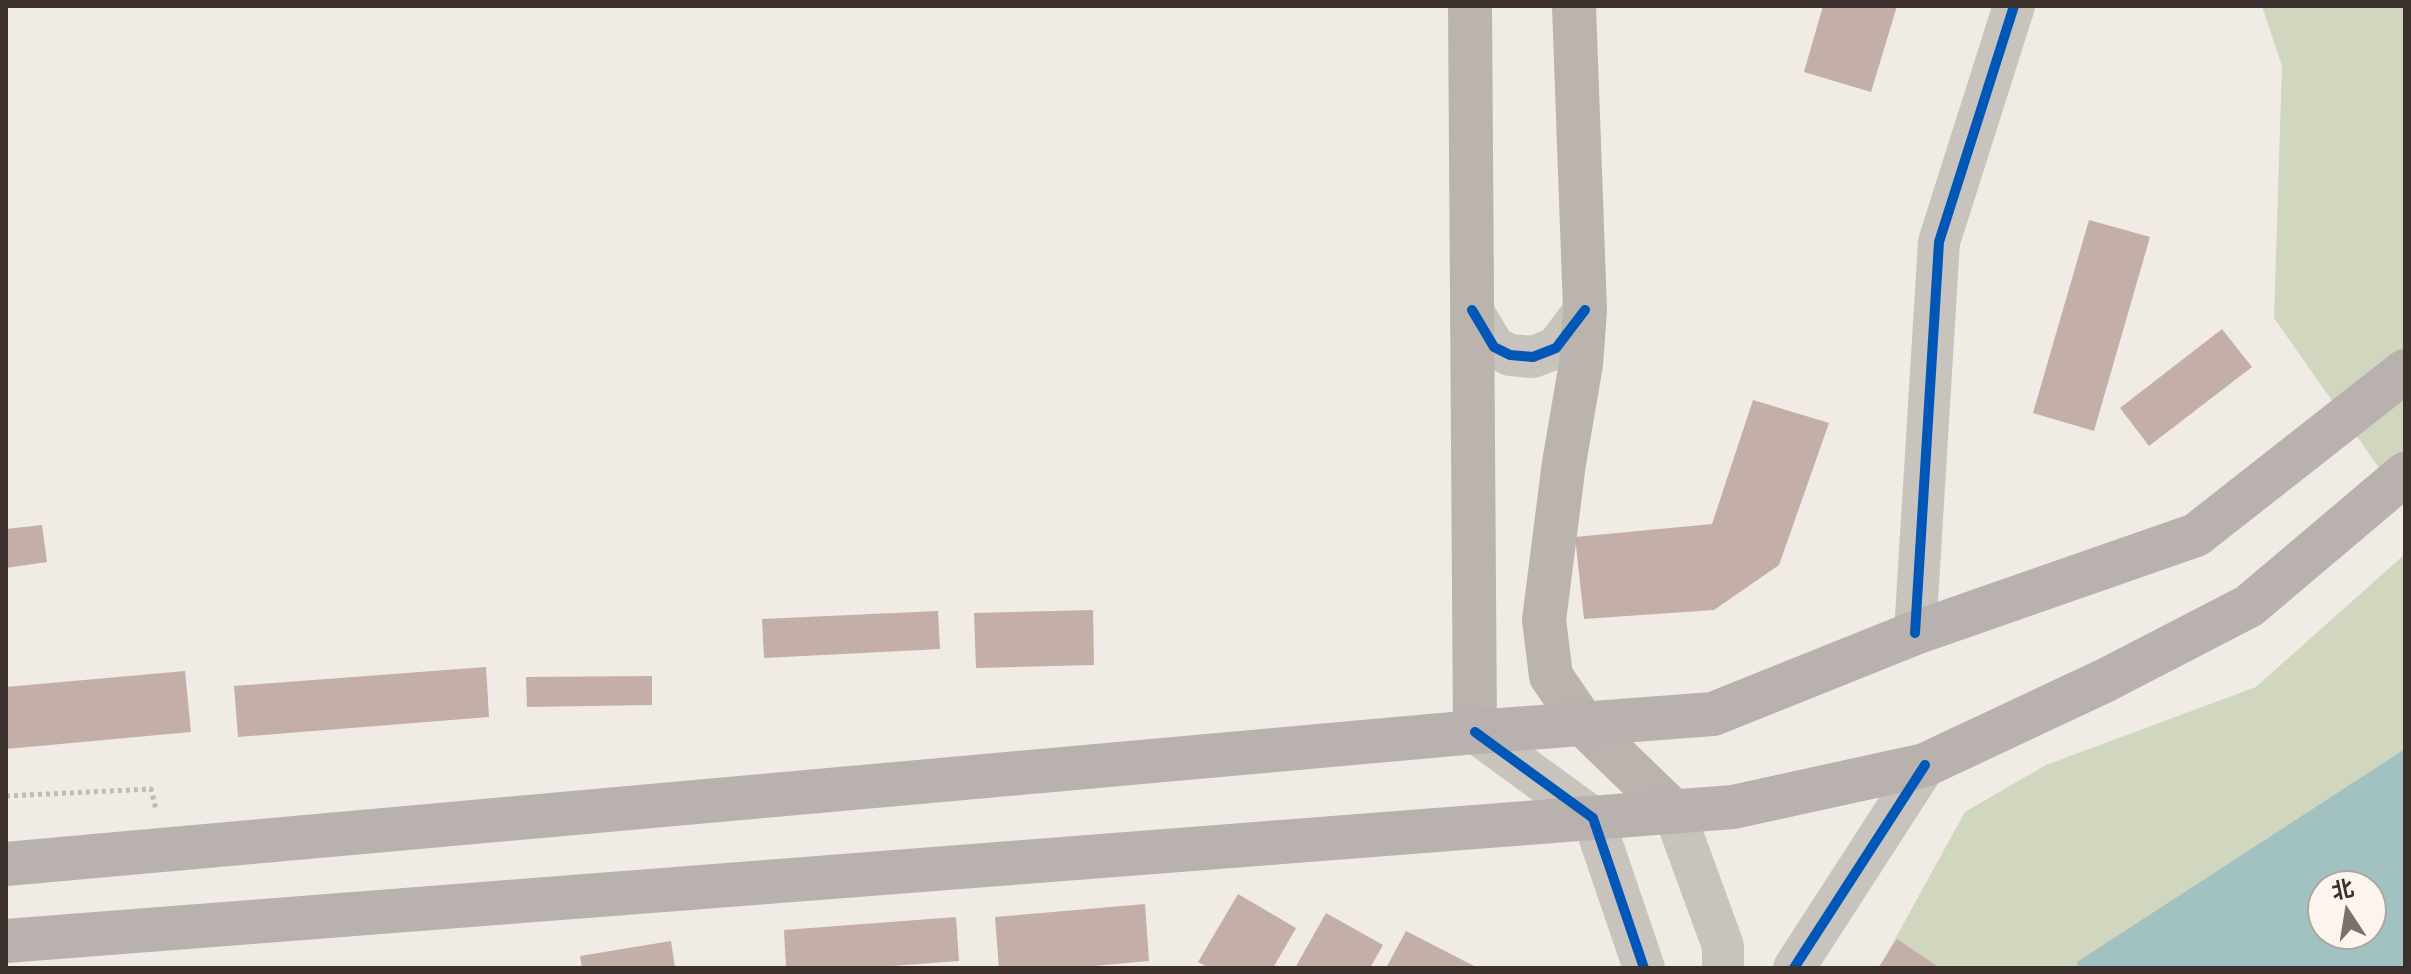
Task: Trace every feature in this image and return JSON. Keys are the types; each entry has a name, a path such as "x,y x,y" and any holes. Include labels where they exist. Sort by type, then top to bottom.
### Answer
{"main road":[{"path":"1470,6 1475,732"},
{"path":"1574,6 1585,310 1581,364 1564,463 1544,620 1551,676 1585,726 1674,812"},
{"path":"6,864 1475,732 1713,714 1915,633 2196,535 2360,410 2405,371"},
{"path":"6,941 1733,807 1925,765 2106,680 2249,606 2405,474"}],"street":[{"path":"1915,633 1939,242 2014,6"},
{"path":"1472,310 1494,347 1510,355 1533,357 1556,348 1585,310"},
{"path":"1475,732 1593,818 1644,968"},
{"path":"1794,968 1925,765"},
{"path":"1674,812 1723,946 1723,968"}],"path":[{"path":"6,796 151,789"}],"green space":[{"path":"2262,6 2405,6 2405,505 2274,318 2282,66"},
{"path":"2405,554 2405,968 1879,968 1965,812 2046,765 2256,687"}],"water":[{"path":"2405,749 2405,968 2078,968 2077,962"}],"building":[{"path":"1823,6 1897,6 1871,92 1804,72"},
{"path":"2089,220 2150,237 2094,431 2033,413"},
{"path":"2222,329 2252,367 2149,446 2120,408"},
{"path":"1753,400 1829,423 1779,565 1714,610 1584,619 1575,537 1712,524"},
{"path":"42,525 47,562 6,568 6,529"},
{"path":"1093,610 1094,665 976,668 974,613"},
{"path":"938,611 940,649 764,658 762,619"},
{"path":"486,667 489,717 238,737 234,686"},
{"path":"185,671 191,732 6,749 6,687"},
{"path":"652,676 652,705 527,707 526,677"},
{"path":"1238,894 1296,928 1273,968 1209,968 1198,962"},
{"path":"1145,904 1149,961 1072,968 999,968 995,917"},
{"path":"1326,913 1383,945 1370,968 1295,968"},
{"path":"956,917 959,961 866,968 786,968 784,930"},
{"path":"1406,931 1478,968 1386,968"},
{"path":"1897,939 1940,968 1878,968"},
{"path":"671,941 675,968 582,968 580,956"}],"cycle path":[{"path":"1915,633 1939,242 2014,6"},
{"path":"1472,310 1494,347 1510,355 1533,357 1556,348 1585,310"},
{"path":"1475,732 1593,818 1644,968"},
{"path":"1794,968 1925,765"}]}
